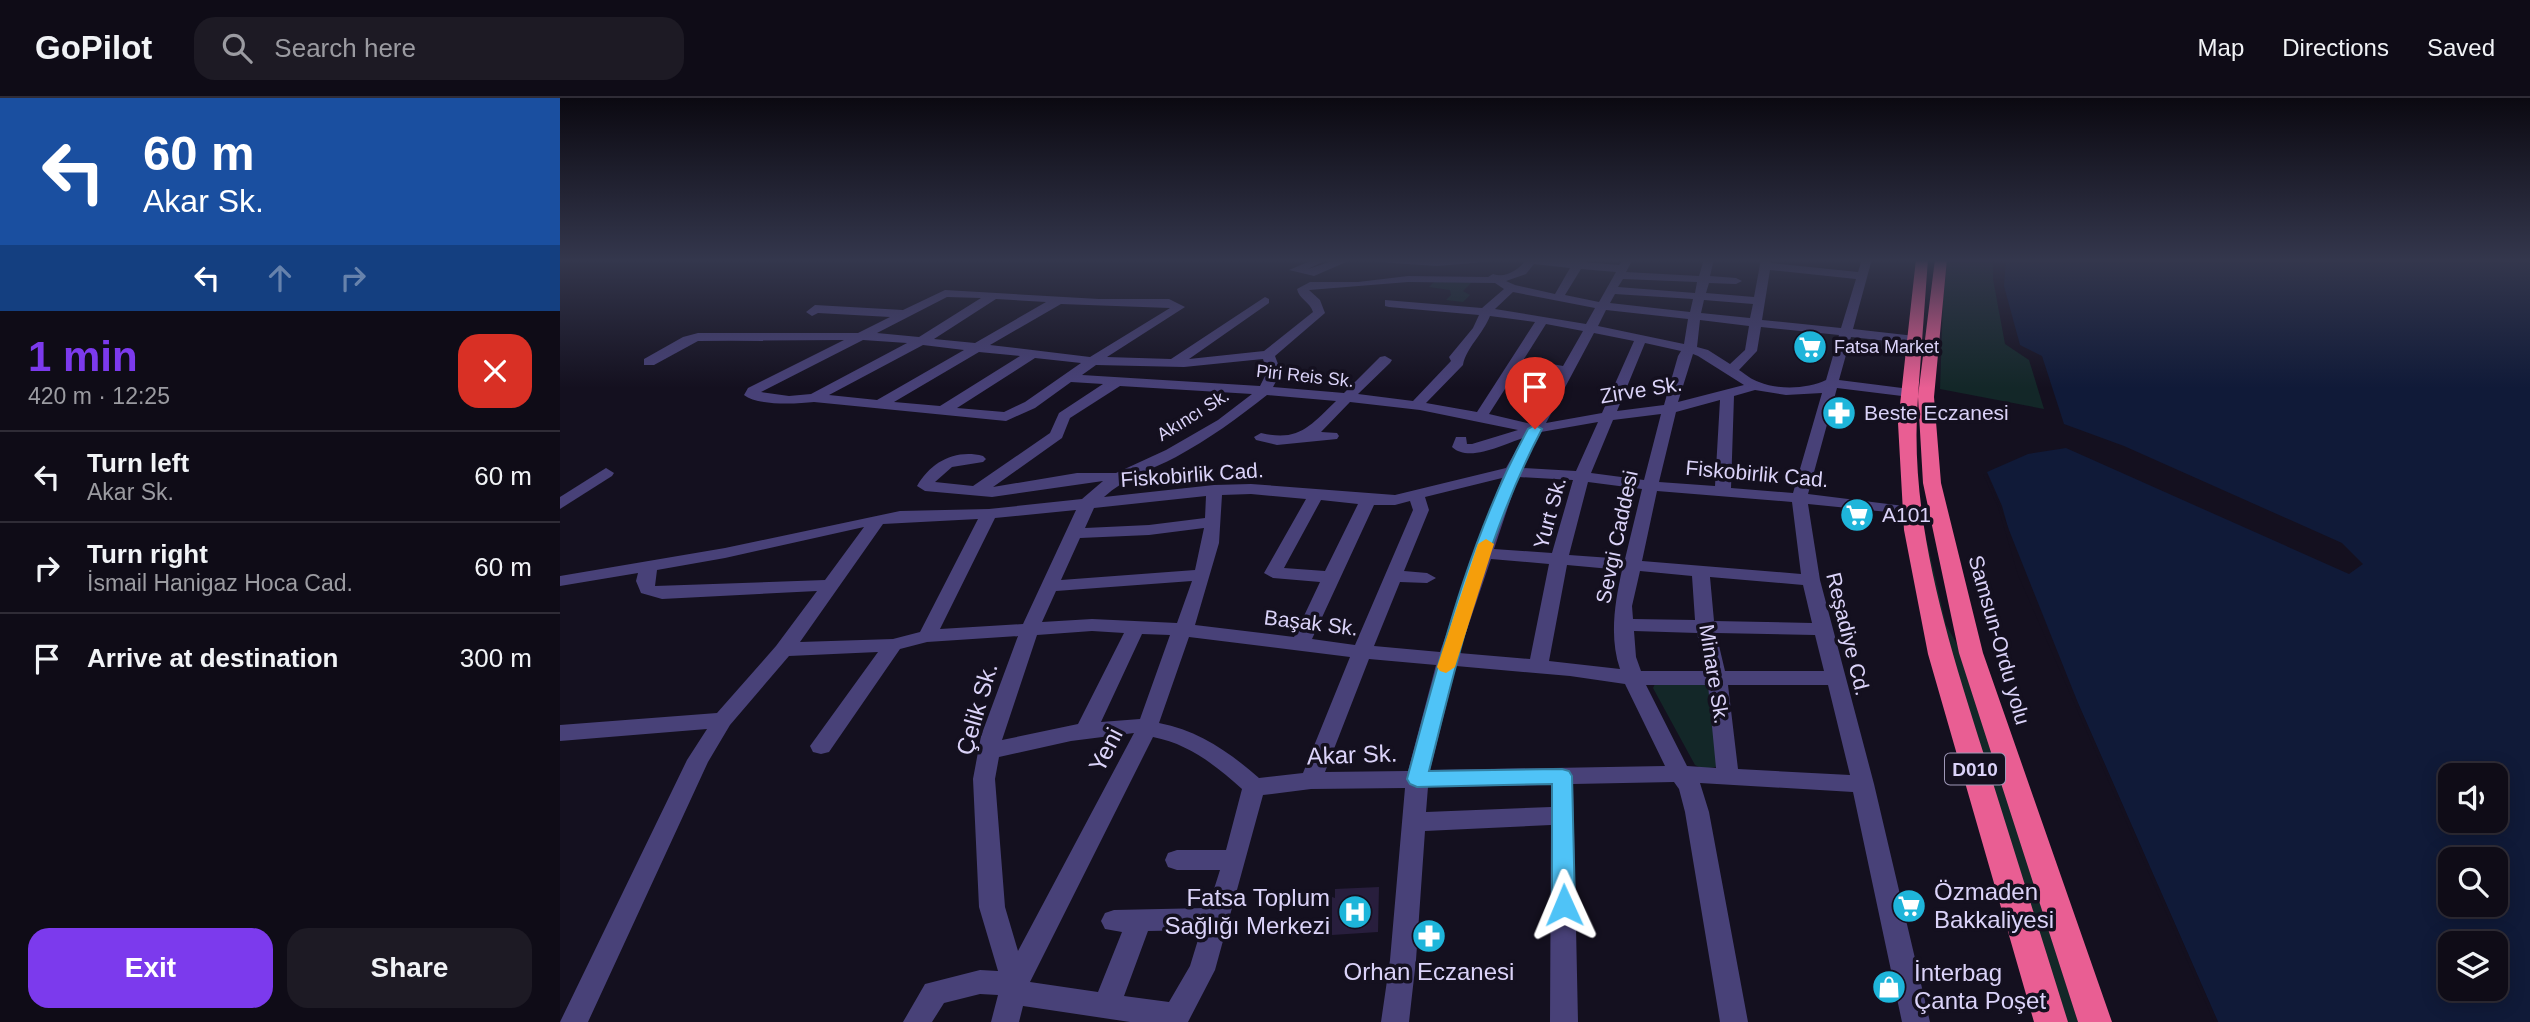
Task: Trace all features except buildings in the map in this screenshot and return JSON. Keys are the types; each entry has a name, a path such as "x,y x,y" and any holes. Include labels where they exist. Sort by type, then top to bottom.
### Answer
{"highway":[{"name":"D010","path":"1918,302 1907,423 1912,512 1940,654 2051,1022"},
{"name":"Samsun-Ordu yolu","path":"1936,302 1926,397 1932,482 1944,539 1971,653 2095,1022"},
{"path":"1912,512 1933,516 1944,539"}],"street":[{"path":"927,302 753,391 751,395 789,400 814,398 1006,417 1030,405 1094,360 1180,307 1169,303 1137,302"},
{"path":"814,398 923,340 984,302"},
{"path":"878,405 1055,302"},
{"path":"1175,362 1263,302"},
{"path":"649,362 687,340 698,337 863,336 923,340 1094,360 1175,362 1268,355 1319,313 1315,302"},
{"path":"1442,302 1542,321"},
{"path":"1415,407 1458,362 1456,357 1497,302"},
{"path":"1389,303 1489,310 1535,302"},
{"path":"1481,415 1542,321 1583,302"},
{"path":"1395,1022 1404,960 1417,779 1448,658 1512,472 1605,302"},
{"path":"1620,302 1641,338 1690,345"},
{"path":"1630,302 1690,345 1755,386 1786,391 1818,390 1830,383 1910,393"},
{"name":"Sevgi Caddesi","path":"1699,302 1622,606 1626,657 1640,697 1680,774 1690,786 1697,812 1734,1022"},
{"path":"1728,302 1756,322 1915,340"},
{"path":"1732,370 1751,351 1761,302"},
{"name":"Reşadiye Cd.","path":"1854,302 1799,498 1811,580 1863,784 1916,1022"},
{"path":"812,312 815,309 853,309 905,314"},
{"name":"Yurt Sk.","path":"1538,667 1559,560 1582,476 1641,338"},
{"path":"942,412 1033,354"},
{"path":"1265,390 1274,372 1268,355"},
{"path":"1308,436 1385,360"},
{"path":"1516,362 1567,371"},
{"name":"Piri Reis Sk.","path":"1069,379 1265,390 1481,415 1535,429"},
{"path":"978,490 1057,435 1063,416 1116,382"},
{"name":"Zirve Sk.","path":"1500,444 1455,458 1461,444 1473,449 1535,429 1670,409 1755,386"},
{"name":"Akıncı Sk.","path":"1088,502 1119,478 1171,453 1223,423 1265,390"},
{"path":"1723,492 1727,394"},
{"path":"1261,437 1277,441 1308,436 1332,436"},
{"path":"978,459 948,462 937,469 925,486 997,492 1087,478 1119,478"},
{"name":"Fiskobirlik Cad.","path":"560,581 725,553 900,516 989,514 1214,490 1251,489 1367,500 1417,496 1493,474 1512,472 1582,476 1651,486 1799,498 1912,512"},
{"path":"560,504 606,474"},
{"name":"Yeni","path":"1005,1022 1014,988 1147,728 1179,637 1185,629 1201,575 1212,531 1214,490"},
{"path":"1317,494 1273,573 1330,577"},
{"path":"1311,781 1392,576 1422,510 1417,496"},
{"path":"1300,644 1367,500"},
{"name":"Çelik Sk.","path":"1014,988 992,906 984,779 992,736 1030,628 1088,502"},
{"path":"927,636 989,514"},
{"path":"574,1022 698,760 723,720 783,651 876,522"},
{"path":"1074,533 1149,530 1211,522"},
{"path":"1483,553 1811,580"},
{"path":"649,567 645,581 647,589 662,593 832,585"},
{"name":"Minare Sk.","path":"1701,571 1705,626 1717,678 1728,776"},
{"path":"1049,586 1201,575"},
{"path":"1392,576 1427,578"},
{"name":"Başak Sk.","path":"783,651 893,645 927,636 1092,625 1185,629 1363,652 1448,658 1633,678 1835,678"},
{"path":"1624,625 1822,629"},
{"path":"1086,732 1136,627"},
{"path":"821,746 893,645"},
{"path":"560,733 723,720"},
{"path":"917,1022 935,993 981,982 1174,1019 1202,970 1236,860 1254,787 1223,758 1181,735 1133,725 989,751"},
{"name":"Akar Sk.","path":"1254,787 1311,781 1680,774 1863,784"},
{"path":"1562,776 1564,1022"},
{"path":"1413,822 1562,815"},
{"path":"1177,860 1236,860"},
{"path":"1106,1006 1127,920 1217,919"}],"green space":[{"path":"1943,302 1997,302 2005,344 2029,360 2044,409 1940,389"},
{"path":"1925,533 1946,625 1957,644 1981,716 2078,1022 2067,1022 1945,633 1923,543"},
{"path":"1707,682 1722,766 1703,769 1695,765 1653,688 1655,684"}],"water":[{"path":"2008,302 2530,302 2530,1022 2218,1022 2021,574 2002,506 1987,472 2028,454 2066,448 2349,574 2363,564 2342,543 2124,446 2064,424 2042,356 2020,345"}],"pier":[{"path":"1983,474 1987,475 2078,703 2218,1022 2214,1022 2018,575 1998,507"}],"slow traffic":[{"path":"1446,667 1486,544"}],"place":[{"name":"Fatsa Market","path":"1810,347"},
{"name":"Beste Eczanesi","path":"1839,413"},
{"name":"A101","path":"1857,515"},
{"name":"Özmaden Bakkaliyesi","path":"1909,906"},
{"name":"Fatsa Toplum Sağlığı Merkezi","path":"1355,912"},
{"name":"Orhan Eczanesi","path":"1429,936"},
{"name":"İnterbag Çanta Poşet","path":"1889,987"}],"route":[{"path":"1535,429 1512,472 1483,553 1448,658 1417,779 1562,776 1564,905"}]}
